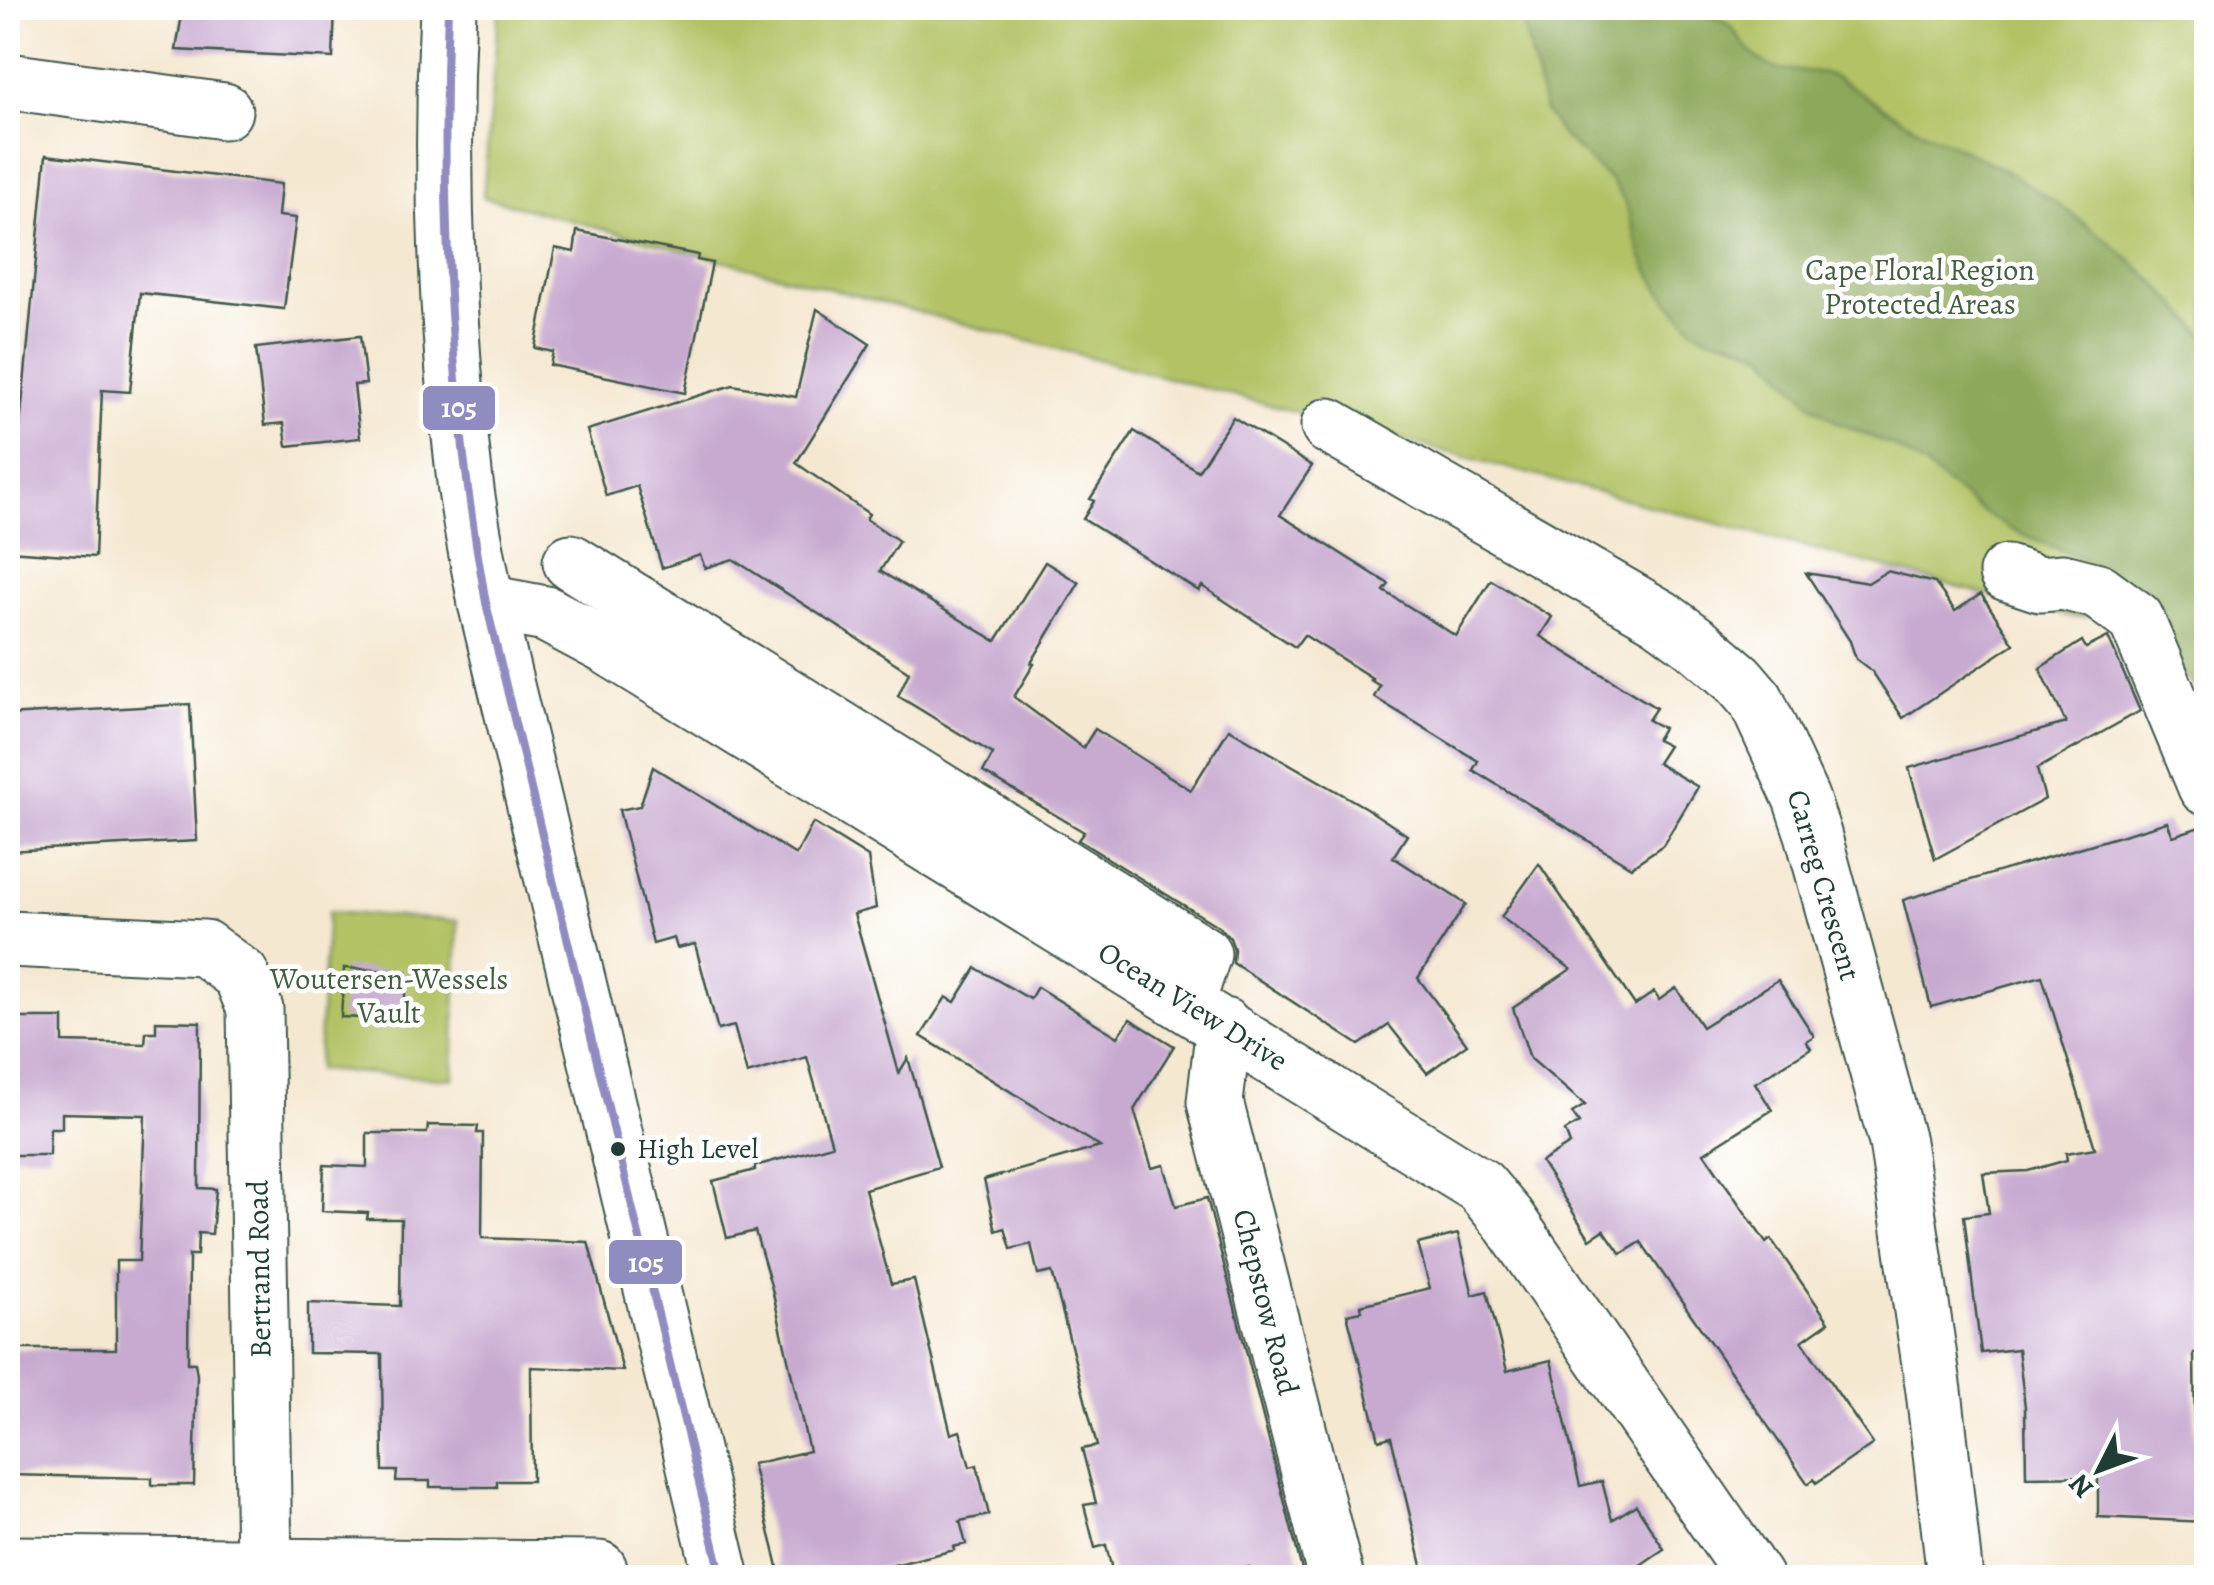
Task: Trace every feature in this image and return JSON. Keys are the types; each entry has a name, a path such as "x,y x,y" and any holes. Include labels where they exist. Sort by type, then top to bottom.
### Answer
{"street":[{"path":"448,8 442,140 444,232 465,486 486,604 722,1578"},
{"path":"8,81 224,111"},
{"name":"Carreg Crescent","path":"1329,426 1660,617 1738,679 1756,700 1802,798 1896,1142 1934,1391 1955,1578"},
{"name":"Chepstow Road","path":"571,562 1203,954 1205,1014 1216,1102 1336,1578"},
{"path":"2008,573 2040,584 2063,582 2098,591 2136,619 2206,786"},
{"name":"Ocean View Drive","path":"486,604 546,614 608,648 1480,1186 1507,1218 1755,1578"},
{"name":"Bertrand Road","path":"8,939 204,948 242,976 255,1009 264,1564"},
{"path":"8,1564 599,1568"}],"green space":[{"path":"1658,6 1714,16 1724,21 1764,63 1837,78 1904,121 2009,173 2089,227 2163,291 2206,338 2206,699 2189,682 2121,583 2084,559 2014,531 1891,445 1838,423 1811,404 1765,354 1736,342 1709,337 1693,328 1659,289 1641,255 1626,204 1613,183 1561,134 1545,111 1519,8"},
{"name":"Cape Floral Region Protected Areas","path":"499,8 2206,8 2206,709 2162,611 2071,617 483,197"},
{"name":"Woutersen-Wessels Vault","path":"328,912 458,921 453,1079 317,1070"}],"building":[{"path":"183,8 335,8 333,58 176,50"},
{"path":"46,155 281,184 278,216 296,218 284,309 140,293 130,392 102,390 95,557 8,551 8,447 18,447"},
{"path":"577,231 698,255 697,260 712,263 685,393 550,365 553,352 535,348 555,248 574,252"},
{"path":"817,309 870,344 796,463 869,514 866,519 899,541 880,571 996,641 1045,562 1079,583 1014,697 1083,748 1095,729 1191,790 1229,729 1407,835 1393,857 1466,904 1418,978 1467,1044 1427,1073 1389,1025 1359,1045 1233,963 1230,938 1219,927 1078,840 1084,832 983,772 993,754 898,696 909,672 733,559 705,568 700,555 662,568 637,486 606,496 587,430 733,385 796,397"},
{"path":"360,336 366,384 354,385 360,438 287,446 284,423 265,425 256,348"},
{"path":"1233,417 1312,466 1280,515 1389,584 1384,591 1456,636 1491,580 1552,617 1540,636 1656,708 1648,720 1663,728 1656,740 1668,746 1657,763 1698,787 1663,845 1631,867 1473,770 1478,761 1374,697 1380,686 1372,678 1304,635 1295,647 1202,586 1199,591 1083,519 1094,501 1090,499 1134,431 1198,471"},
{"path":"1887,571 1935,583 1955,611 1981,594 2014,644 1903,718 1872,671 1856,659 1850,641 1806,573 1868,583"},
{"path":"2108,637 2140,711 2037,769 2045,799 1935,859 1909,768 2066,723 2040,668 2082,641 2086,648"},
{"path":"190,704 197,841 8,851 8,715"},
{"path":"653,767 796,855 813,823 868,857 876,908 854,914 899,1073 908,1058 939,1167 865,1189 891,1284 914,1280 951,1434 960,1431 970,1467 977,1465 989,1515 960,1521 966,1544 953,1547 954,1550 842,1578 781,1578 752,1464 809,1451 755,1231 727,1238 713,1181 832,1145 807,1057 747,1074 734,1026 718,1030 695,944 677,948 674,938 653,944 619,810 640,806"},
{"path":"2167,822 2173,836 2206,825 2206,1351 2194,1353 2195,1440 2206,1440 2206,1522 2098,1517 2098,1476 2026,1477 2025,1407 2018,1349 1981,1353 1964,1216 1989,1213 1983,1173 2028,1171 2067,1160 2066,1153 2095,1148 2042,976 1931,1007 1903,900"},
{"path":"1539,864 1635,1005 1654,992 1659,1000 1676,988 1702,1027 1778,980 1814,1036 1806,1041 1811,1048 1755,1083 1772,1110 1704,1153 1766,1243 1771,1239 1829,1322 1802,1341 1873,1444 1816,1483 1814,1479 1808,1484 1641,1242 1621,1254 1604,1230 1590,1239 1541,1162 1570,1144 1565,1131 1579,1123 1572,1113 1585,1105 1530,1058 1513,1008 1571,969 1501,917"},
{"path":"344,968 406,972 404,1020 341,1017"},
{"path":"976,968 1030,999 1037,987 1118,1037 1130,1019 1174,1046 1134,1110 1152,1168 1164,1165 1176,1206 1207,1198 1304,1578 1252,1578 1249,1567 1208,1578 1114,1578 1106,1545 1095,1548 1084,1505 1096,1503 1082,1449 1097,1446 1052,1272 1038,1275 1031,1244 1011,1249 1005,1228 996,1231 984,1180 1100,1147 921,1036 946,997 955,1002"},
{"path":"8,1018 63,1018 63,1042 145,1044 146,1032 156,1032 156,1021 200,1022 199,1188 216,1189 212,1234 198,1233 197,1255 189,1255 188,1363 195,1363 197,1375 194,1485 152,1485 152,1478 8,1475 8,1349 116,1349 116,1261 139,1261 145,1115 62,1113 62,1128 50,1128 49,1155 8,1155"},
{"path":"428,1125 478,1126 477,1133 483,1133 482,1238 588,1242 623,1371 531,1367 532,1481 497,1481 497,1487 430,1487 430,1481 396,1481 397,1471 383,1471 382,1354 308,1353 308,1303 400,1306 401,1219 367,1219 368,1213 322,1211 324,1165 367,1167 367,1133 427,1133"},
{"path":"1458,1234 1473,1295 1487,1291 1507,1371 1551,1360 1580,1486 1602,1481 1612,1520 1636,1505 1664,1549 1621,1578 1616,1571 1589,1578 1425,1578 1391,1437 1379,1440 1347,1314 1362,1311 1361,1305 1430,1288 1418,1244"}],"transit line":[{"name":"105","path":"448,8 446,158 451,307 464,455 486,603 722,1578"}],"place":[{"name":"High Level","path":"618,1149"}]}
